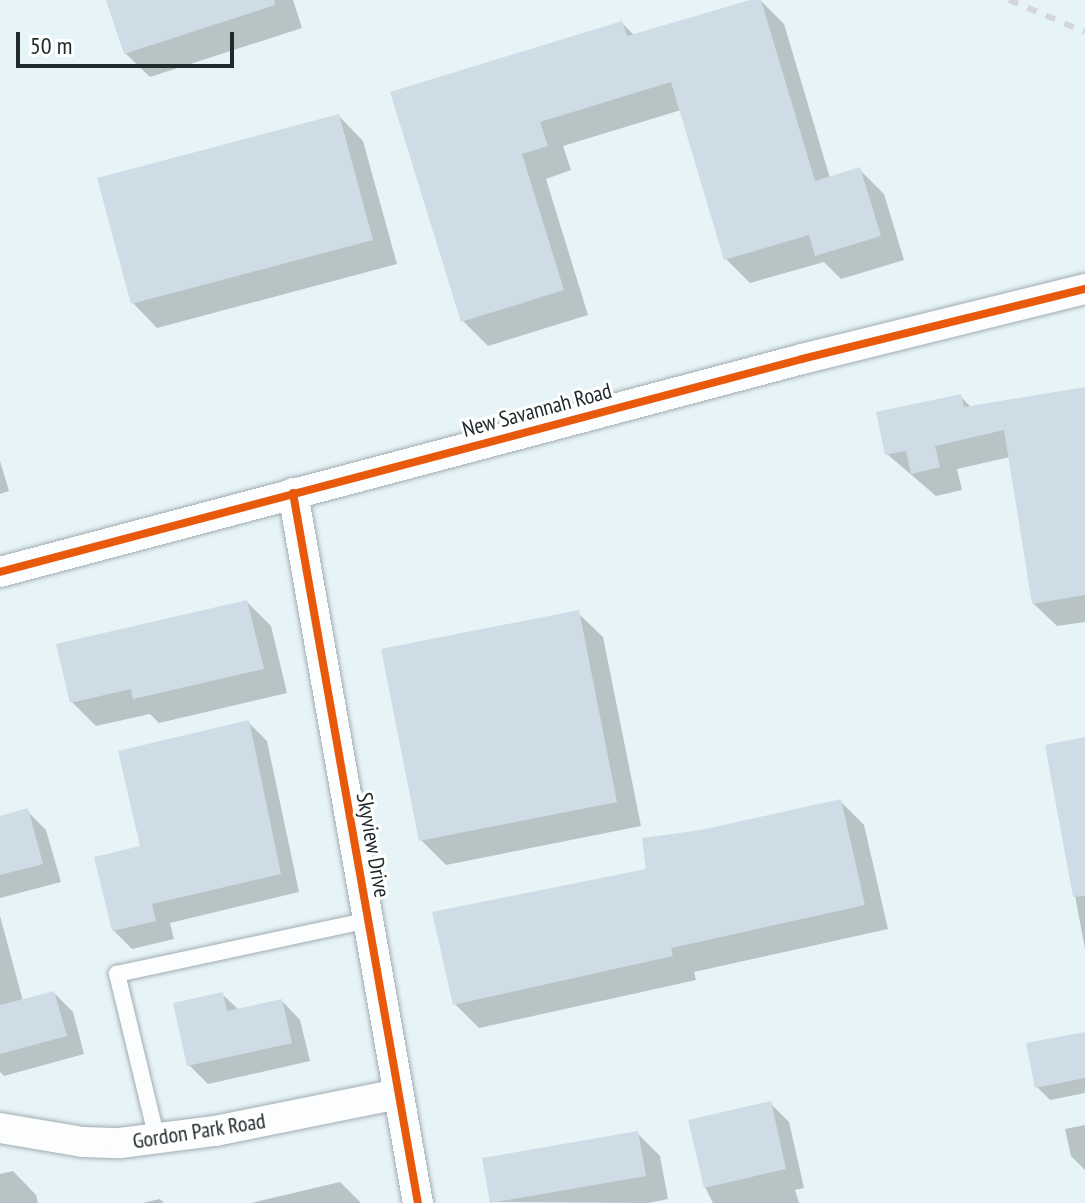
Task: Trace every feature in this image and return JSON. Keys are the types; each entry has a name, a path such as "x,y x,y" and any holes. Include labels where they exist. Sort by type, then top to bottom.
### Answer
{"street":[{"name":"New Savannah Road","path":"0,572 802,359 1085,289"},
{"name":"Skyview Drive","path":"293,493 418,1203"},
{"name":"Gordon Park Road","path":"0,1128 83,1142 120,1143 157,1139 398,1094"}],"lane":[{"path":"157,1139 117,974 368,920"}],"building":[{"path":"106,0 274,0 275,5 124,54"},
{"path":"750,0 761,0 815,181 860,167 881,236 815,256 809,235 724,260 671,82 540,122 548,146 522,154 564,290 461,322 390,92 622,21 627,36"},
{"path":"339,114 373,240 131,304 97,178"},
{"path":"1085,387 1085,595 1032,604 1004,430 935,446 940,467 911,474 906,451 885,455 876,412 961,394 964,407"},
{"path":"247,600 264,669 133,699 131,689 70,703 56,644"},
{"path":"579,610 617,802 419,841 381,649"},
{"path":"249,720 281,874 152,904 156,921 112,931 94,857 140,846 118,751"},
{"path":"1085,737 1085,896 1073,897 1045,745"},
{"path":"841,799 865,905 671,948 673,956 453,1005 432,912 646,869 642,838 701,830"},
{"path":"28,808 43,864 0,875 0,816"},
{"path":"54,991 67,1036 0,1054 0,1005"},
{"path":"223,992 227,1011 282,999 292,1043 187,1066 173,1003"},
{"path":"1085,1032 1085,1078 1035,1088 1026,1043"},
{"path":"771,1101 786,1169 704,1188 688,1120"},
{"path":"638,1131 646,1176 490,1203 482,1158"}],"railway":[{"path":"1009,0 1085,32"}],"cycle path":[{"path":"0,572 802,359 1085,289"},
{"path":"293,493 418,1203"}]}
